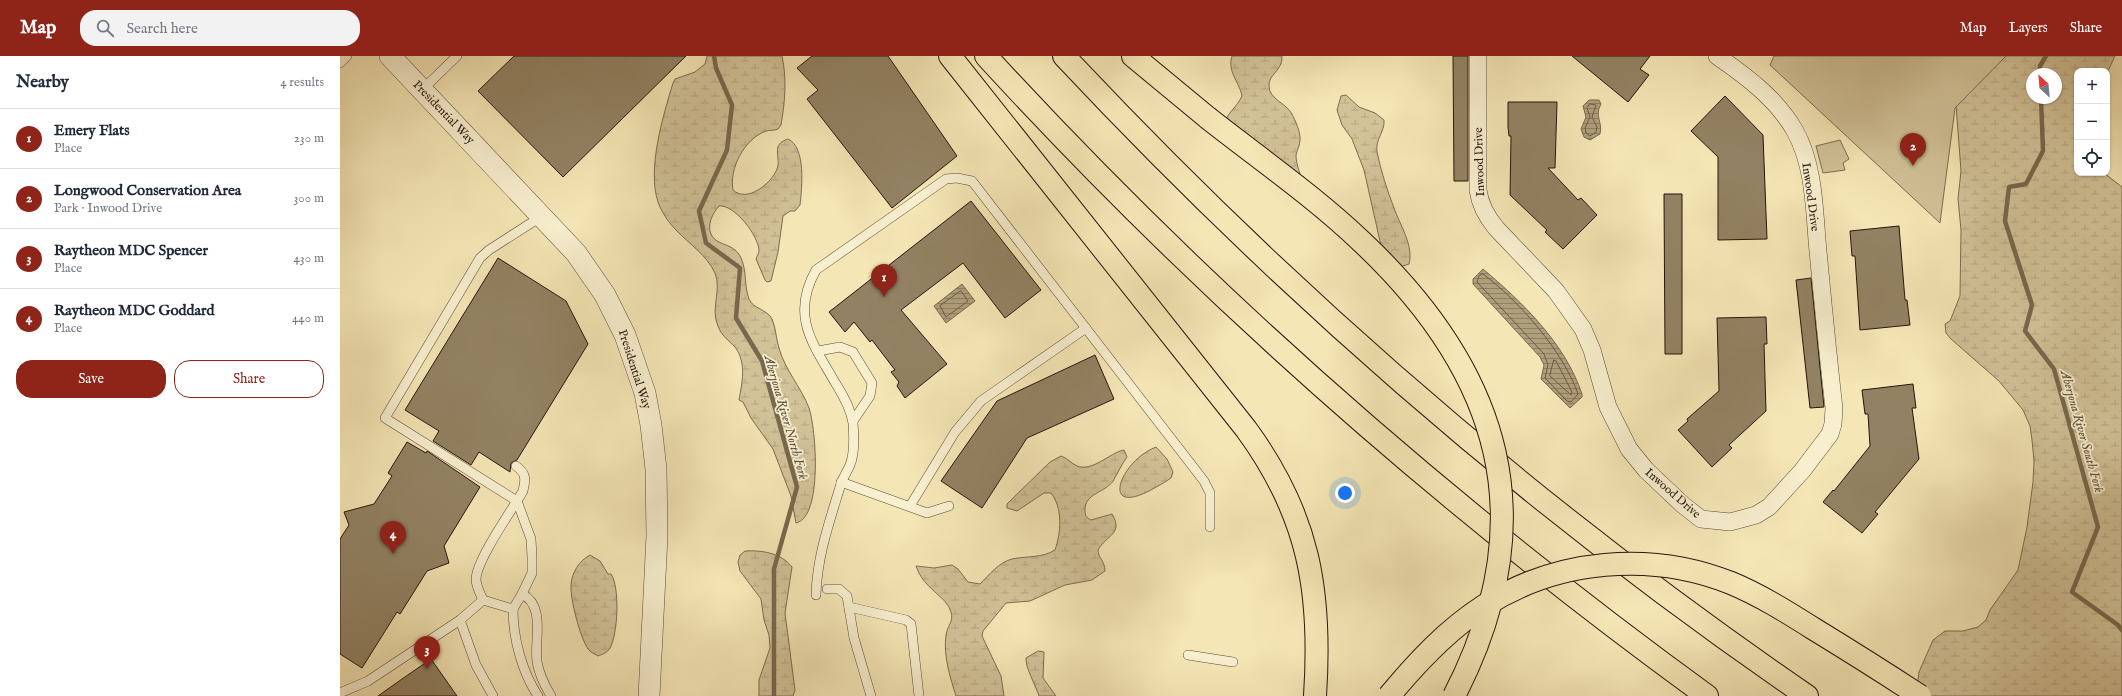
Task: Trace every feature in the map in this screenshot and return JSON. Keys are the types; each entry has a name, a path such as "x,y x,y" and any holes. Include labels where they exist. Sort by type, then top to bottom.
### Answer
{"highway":[{"path":"950,56 1246,429 1274,470 1297,519 1311,572 1317,636 1315,696"},
{"path":"986,56 1045,120 1154,230 1269,340 1341,405 1426,478 1536,568 1707,696"},
{"path":"1064,56 1153,148 1238,232 1346,332 1419,396 1504,468 1628,566 1807,696"},
{"path":"1133,56 1347,229 1392,272 1431,318 1468,377 1489,428 1499,474 1502,510 1502,549 1494,594 1487,619 1466,673 1454,696"},
{"path":"1389,696 1424,656 1447,634 1472,614 1496,598 1523,585 1551,575 1592,566 1634,564 1661,565 1702,573 1745,590 1805,623 1920,696"}],"street":[{"name":"Presidential Way","path":"390,56 542,216 583,262 606,295 633,354 649,410 655,454 657,503 649,696"},
{"name":"Inwood Drive","path":"1478,56 1478,190 1481,204 1487,216 1496,228 1556,291 1577,320 1592,350 1608,407 1625,442 1637,460 1683,505 1702,519 1722,522 1756,515 1775,501 1817,453 1830,434 1833,424 1834,408 1812,187 1804,150 1791,124 1772,101 1752,82 1717,56"}],"lane":[{"path":"340,63 347,56"},
{"path":"422,90 457,56"},
{"path":"816,595 818,561 841,482 850,465 853,452 852,421 843,396 818,350 804,317 806,292 816,270 946,179 957,178 972,182 1208,487 1210,527"},
{"path":"538,696 526,672 515,634 513,609 525,595 532,573 531,539 517,501 385,418 480,258 486,252 542,216"},
{"path":"910,506 955,432 981,400 1086,328"},
{"path":"818,350 840,347 852,352 872,384 870,396 852,421"},
{"path":"483,600 477,584 477,572 484,556 523,491 526,482 523,471 516,466"},
{"path":"841,482 927,513 949,506"},
{"path":"827,589 837,589 844,592 849,607 854,638 871,696"},
{"path":"525,595 533,603 536,612 537,663 551,696"},
{"path":"483,600 513,609"},
{"path":"340,693 368,681 460,620 483,600"},
{"path":"849,607 906,620 911,624 919,696"},
{"path":"460,620 476,665 493,696"},
{"path":"1188,655 1233,662"}],"green space":[{"path":"707,56 782,56 785,73 785,90 781,125 778,129 766,131 751,141 745,148 736,164 732,182 733,190 739,193 745,194 758,190 774,175 778,163 778,149 783,141 788,139 794,143 798,150 802,169 800,205 795,211 790,211 783,216 778,252 771,281 767,282 765,280 756,259 759,250 758,244 750,229 738,215 725,207 719,206 712,216 710,231 717,241 734,249 741,258 749,299 754,305 767,313 772,319 782,356 806,400 812,418 815,452 814,489 805,517 796,523 791,496 773,449 751,418 743,402 739,400 743,373 741,360 735,347 721,332 716,320 715,306 717,279 715,273 707,260 668,221 658,202 655,189 655,159 661,126 673,83 675,79 695,72 705,64"},
{"path":"1232,56 1282,56 1282,61 1271,78 1269,86 1275,98 1292,114 1298,127 1300,144 1296,159 1304,185 1224,124 1225,120 1242,96 1232,72"},
{"path":"1774,56 2006,56 1955,108 1940,223 1770,65"},
{"path":"1938,56 2115,56 2109,68 2074,68 2074,176 2108,176 2122,187 2122,696 1916,696 1919,672 1933,640 1945,631 1963,631 1978,627 1986,620 1990,610 2018,570 2027,527 2033,482 2034,461 2032,440 2030,426 2023,410 1999,381 1946,333 1945,324 1950,321 1960,296 1961,230 1958,199 1961,171 1956,105"},
{"path":"1346,95 1359,107 1375,113 1384,120 1383,128 1377,143 1377,152 1389,194 1410,250 1409,264 1400,267 1382,250 1364,170 1352,139 1342,125 1337,110 1341,96"},
{"path":"1840,140 1849,159 1843,163 1845,170 1823,173 1816,146"},
{"path":"1156,447 1167,459 1173,472 1171,478 1149,491 1134,497 1124,497 1120,492 1125,474 1133,463 1143,454"},
{"path":"1124,450 1127,457 1113,481 1088,500 1085,511 1087,518 1091,520 1112,514 1115,521 1115,530 1098,550 1105,571 1092,580 1065,585 1030,601 1006,603 983,631 982,636 1001,676 1004,696 956,696 949,674 945,650 946,635 952,615 949,606 924,581 916,566 934,568 952,565 958,569 968,582 980,584 994,569 1007,561 1050,553 1055,550 1060,528 1058,506 1051,493 1044,493 1017,511 1007,508 1007,504 1050,462 1061,456 1077,466 1083,467 1095,464"},
{"path":"745,551 771,553 788,562 792,567 785,613 795,690 793,696 759,696 759,680 770,648 769,635 764,620 761,599 740,571 738,562 740,555"},
{"path":"590,555 600,561 608,574 611,574 614,580 617,599 613,641 608,651 598,656 589,650 582,636 576,618 571,591 575,571 579,564"},
{"path":"1038,651 1044,652 1043,678 1056,696 1039,696 1029,671 1026,658"}],"water":[{"path":"1589,100 1599,100 1601,104 1598,112 1601,130 1600,134 1590,140 1584,137 1581,129 1586,117 1583,106"},
{"path":"1483,269 1513,295 1541,325 1565,358 1582,394 1582,397 1570,408 1541,379 1544,365 1540,357 1473,284 1473,279"},
{"path":"962,284 975,301 946,323 934,306"}],"building":[{"path":"514,56 686,56 563,177 478,91"},
{"path":"812,56 888,56 957,156 892,208 807,99 818,90 797,68"},
{"path":"1453,56 1468,56 1468,181 1454,181"},
{"path":"1572,56 1650,56 1640,69 1649,75 1628,102"},
{"path":"1725,96 1763,135 1767,239 1718,240 1718,157 1691,131"},
{"path":"1508,102 1557,102 1555,168 1548,168 1578,200 1581,198 1597,215 1563,249 1545,232 1547,230 1510,195 1511,136 1509,136 1508,127"},
{"path":"1664,194 1682,194 1682,354 1665,354"},
{"path":"971,201 1041,290 1005,318 963,263 901,310 947,364 905,398 897,386 899,382 891,372 895,370 872,340 870,342 854,322 845,332 829,312"},
{"path":"1899,226 1905,300 1907,300 1910,325 1860,330 1855,256 1852,256 1850,231"},
{"path":"498,258 566,301 588,344 517,460 511,463 510,472 479,452 471,465 433,441 439,431 405,410"},
{"path":"1811,278 1824,407 1810,408 1796,280"},
{"path":"1766,317 1767,344 1764,344 1766,411 1729,445 1732,448 1712,467 1678,430 1688,421 1687,419 1719,391 1717,318"},
{"path":"1095,355 1114,399 1027,438 982,508 941,481 997,401"},
{"path":"1913,384 1916,408 1912,408 1919,459 1875,512 1878,514 1862,533 1823,502 1833,490 1834,491 1870,446 1868,414 1865,414 1862,390"},
{"path":"407,442 426,453 427,451 480,487 444,546 449,563 427,571 400,614 397,612 362,668 340,654 340,539 349,525 344,512 374,504 392,476 388,473"},
{"path":"431,659 457,696 378,696 402,679"}],"waterway":[{"name":"Aberjona River North Fork","path":"714,56 716,68 732,105 727,150 699,211 706,243 740,268 736,318 762,361 797,487 774,569 774,696"},
{"name":"Aberjona River South Fork","path":"2040,68 2046,56"},
{"name":"Aberjona River South Fork","path":"2041,104 2043,151 2026,184 2009,187 2005,221 2032,305 2025,331 2054,369 2098,527 2072,592 2118,625 2122,630"}],"place":[{"name":"Longwood Conservation Area","path":"1913,166"},
{"name":"Emery Flats","path":"884,297"},
{"name":"Raytheon MDC Goddard","path":"393,554"},
{"name":"Raytheon MDC Spencer","path":"427,669"}]}
